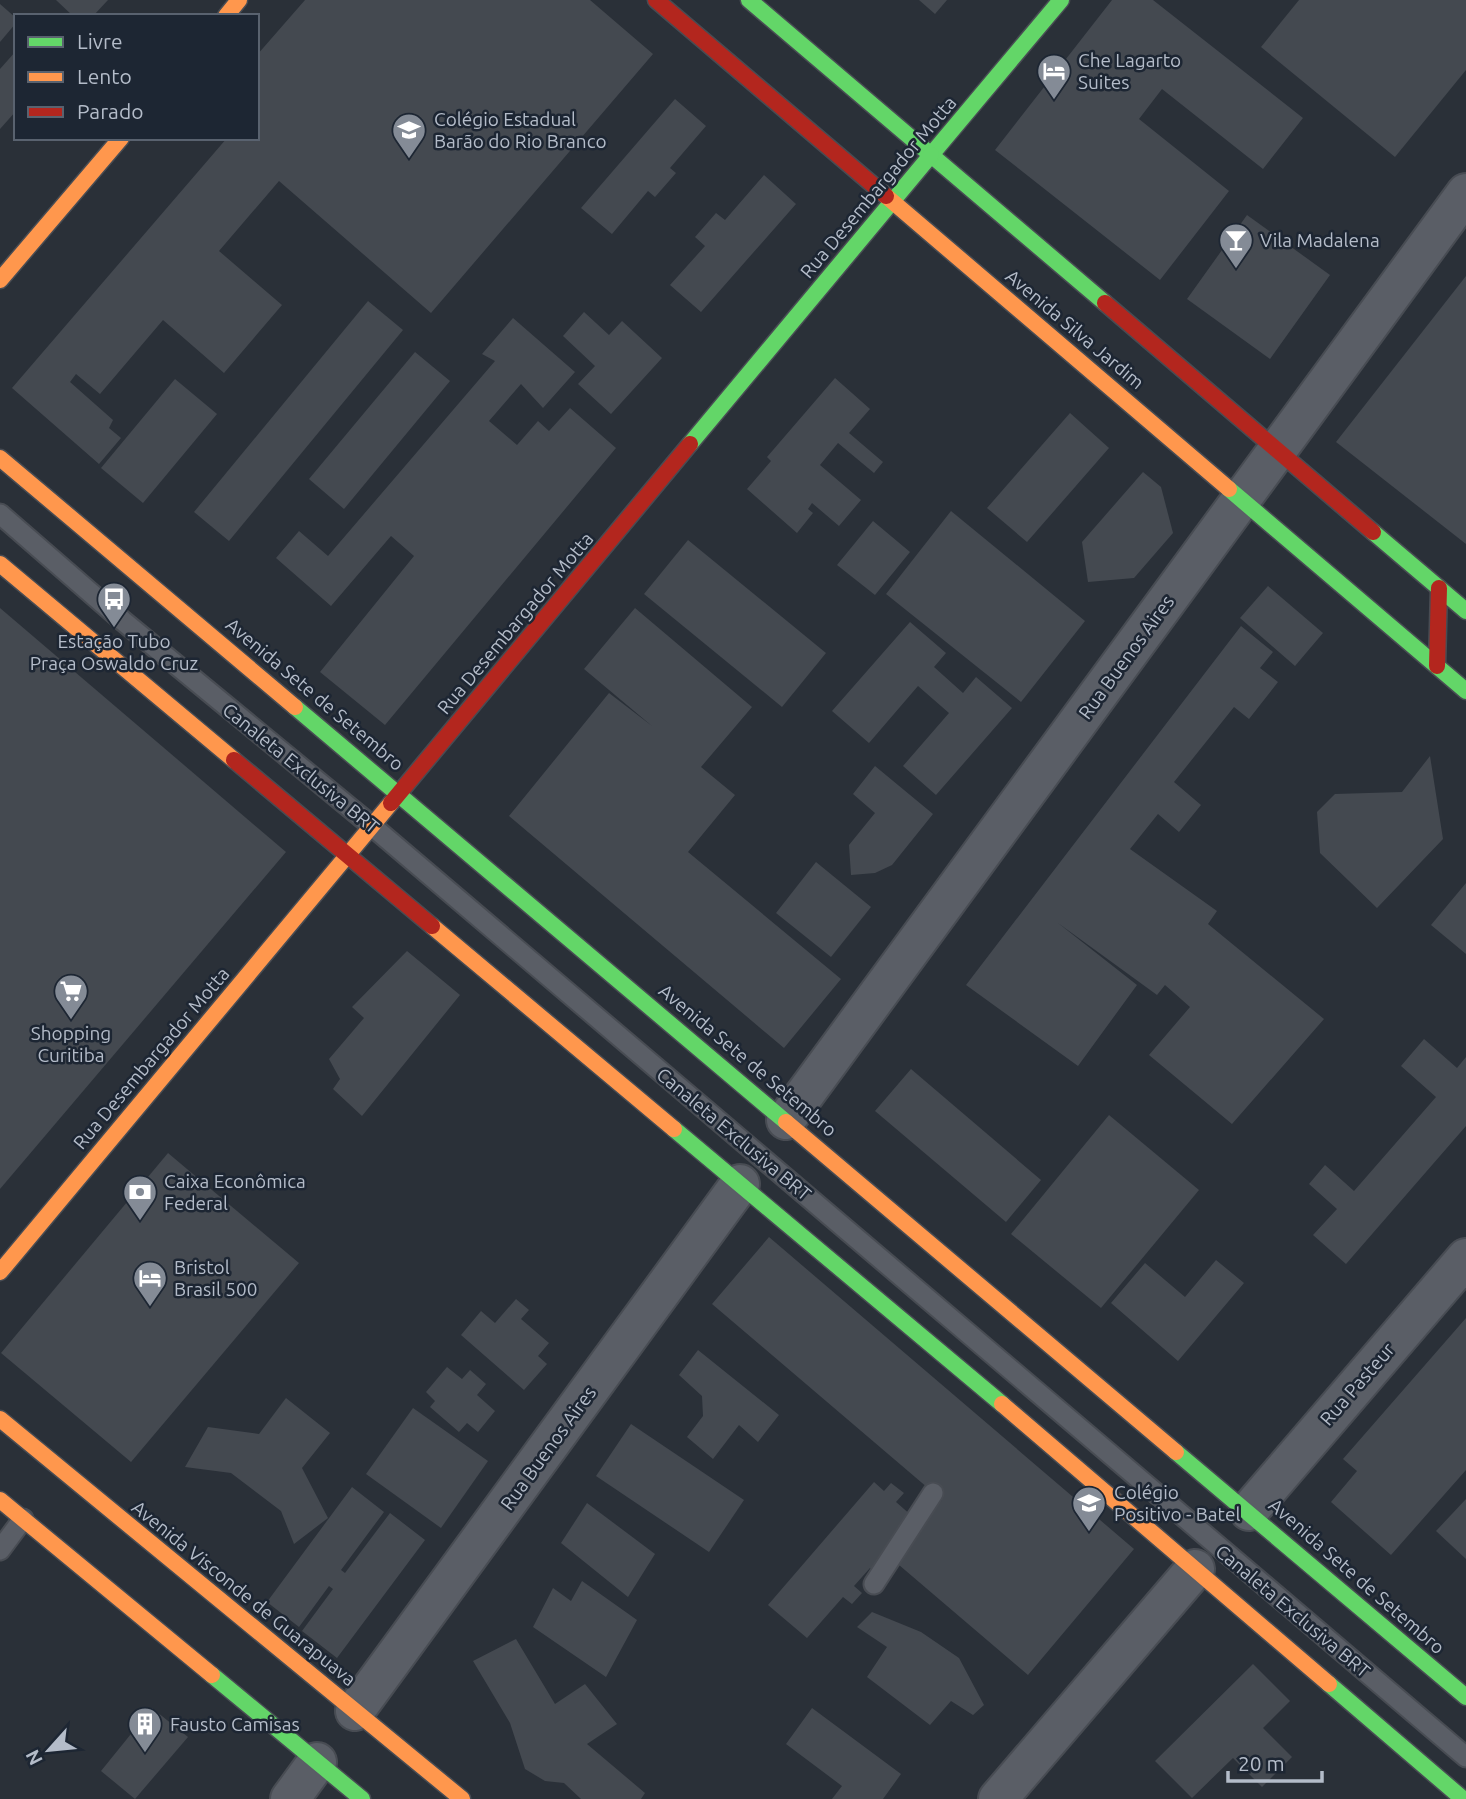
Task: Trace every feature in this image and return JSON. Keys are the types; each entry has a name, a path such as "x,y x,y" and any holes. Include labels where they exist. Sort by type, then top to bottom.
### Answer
{"main road":[{"path":"228,14 239,0"},
{"name":"Avenida Silva Jardim","path":"656,0 1466,691"},
{"name":"Avenida Silva Jardim","path":"749,0 1466,611"},
{"name":"Rua Desembargador Motta","path":"0,1272 1061,0"},
{"path":"0,280 119,140"},
{"name":"Avenida Sete de Setembro","path":"0,458 400,793 1466,1697"},
{"path":"0,564 1002,1404 1463,1799"},
{"path":"1437,666 1439,588"},
{"name":"Avenida Visconde de Guarapuava","path":"0,1419 461,1799"},
{"path":"0,1500 362,1799"}],"street":[{"name":"Rua Buenos Aires","path":"786,1120 1466,193"},
{"name":"Rua Buenos Aires","path":"355,1711 740,1184"},
{"name":"Rua Pasteur","path":"1249,1511 1466,1258"},
{"path":"998,1799 1195,1569"},
{"path":"290,1799 317,1762"}],"lane":[{"name":"Canaleta Exclusiva BRT","path":"0,514 123,621 372,826 1466,1757"},
{"path":"986,1422 1002,1404"},
{"path":"874,1584 933,1493"},
{"path":"0,1550 23,1519"}],"building":[{"path":"56,0 108,0 95,14 71,14"},
{"name":"Colégio Estadual Barão do Rio Branco","path":"305,0 590,0 653,54 431,313 279,181 219,251 282,305 224,373 163,320 100,394 76,374 70,382 113,420 109,428 121,438 99,464 12,388 225,140 259,140 259,53"},
{"path":"919,0 947,0 935,14"},
{"path":"1112,0 1153,0 1303,118 1263,169 1162,89 1139,119 1229,191 1160,280 995,150"},
{"path":"1299,0 1466,0 1466,70 1395,157 1261,47"},
{"path":"0,4 14,16 14,25 0,42"},
{"path":"14,53 14,113 0,129 0,69"},
{"path":"675,99 706,126 670,168 676,173 655,197 648,191 612,234 581,208"},
{"path":"764,175 796,204 701,312 670,285 705,246 695,237 716,213 725,220"},
{"path":"1247,215 1330,275 1270,359 1187,299"},
{"path":"1466,276 1466,544 1336,442"},
{"path":"368,301 403,330 229,541 194,512"},
{"path":"584,312 609,335 622,321 662,358 611,414 578,384 595,366 563,336"},
{"path":"513,318 575,372 543,408 521,384 489,421 517,445 538,421 549,431 570,408 616,448 385,725 320,672 414,556 391,536 331,606 276,558 299,531 328,556 495,361 482,354"},
{"path":"415,352 450,381 344,509 309,479"},
{"path":"835,378 870,409 849,433 883,462 874,473 838,443 820,465 861,500 839,526 812,503 808,509 813,513 797,533 747,489 771,461 767,457"},
{"path":"175,379 217,414 143,503 101,468"},
{"path":"1070,413 1109,448 1027,542 987,508"},
{"path":"1143,472 1161,487 1173,533 1134,578 1088,582 1082,542"},
{"path":"951,511 1085,621 1021,702 886,594"},
{"path":"873,521 910,552 875,595 837,565"},
{"path":"688,540 826,653 782,707 644,594"},
{"path":"1268,586 1323,633 1295,666 1240,618"},
{"name":"Shopping Curitiba","path":"0,608 286,852 0,1189"},
{"path":"635,608 752,707 701,767 735,795 688,852 841,979 784,1048 509,816 609,693 652,726 584,669"},
{"path":"910,622 946,653 934,667 963,693 976,677 1012,708 936,795 903,766 949,713 918,686 869,743 832,711"},
{"path":"1241,626 1273,652 1260,668 1278,682 1249,719 1234,707 1174,782 1201,805 1179,832 1158,814 1130,849 1217,911 1208,924 1324,1019 1232,1124 1149,1055 1190,1007 1165,985 1157,995 1058,923 1137,985 1078,1066 966,985"},
{"path":"1430,756 1443,839 1377,908 1320,853 1317,812 1335,794 1402,792"},
{"path":"875,766 933,814 892,865 875,873 851,875 849,845 875,813 853,794"},
{"path":"816,862 871,907 831,957 776,913"},
{"path":"1466,883 1466,954 1431,925"},
{"path":"407,951 460,995 362,1116 333,1089 340,1079 329,1059 364,1018 352,1007"},
{"path":"1424,1039 1457,1068 1466,1057 1466,1126 1346,1264 1313,1235 1337,1209 1309,1184 1325,1165 1354,1191 1436,1097 1401,1066"},
{"path":"911,1069 1041,1180 1006,1222 875,1111"},
{"path":"1109,1115 1199,1190 1101,1308 1011,1234"},
{"name":"Bristol Brasil 500","path":"168,1153 299,1263 131,1462 1,1353"},
{"path":"769,1237 1134,1549 1028,1675 892,1559 942,1500 712,1304"},
{"path":"1216,1260 1244,1283 1178,1361 1111,1303 1145,1263 1185,1297"},
{"path":"516,1299 529,1310 521,1319 549,1343 538,1356 547,1364 524,1390 461,1335 481,1311 495,1323"},
{"path":"1466,1318 1466,1470 1391,1555 1331,1502 1357,1471 1343,1459"},
{"path":"698,1350 779,1415 758,1442 739,1425 713,1459 687,1437 703,1416 702,1396 679,1375"},
{"path":"447,1367 462,1379 470,1370 486,1384 477,1395 495,1411 478,1432 467,1423 459,1432 430,1407 435,1401 426,1392"},
{"path":"286,1398 330,1433 302,1468 328,1518 294,1544 281,1511 231,1473 185,1467 208,1427 259,1434"},
{"path":"413,1408 488,1461 441,1528 366,1474"},
{"path":"631,1424 744,1500 709,1552 596,1476"},
{"path":"874,1482 884,1491 891,1483 904,1493 896,1502 912,1516 880,1555 887,1561 876,1573 870,1568 854,1586 862,1593 852,1604 843,1597 807,1638 768,1605"},
{"path":"352,1487 384,1512 341,1570 345,1573 390,1513 425,1540 337,1658 302,1631 333,1589 329,1586 299,1627 267,1602"},
{"path":"1466,1499 1466,1559 1436,1531"},
{"path":"587,1503 655,1554 628,1597 561,1543"},
{"path":"582,1581 637,1620 606,1677 533,1627 553,1588 571,1601"},
{"path":"872,1612 921,1632 959,1658 984,1705 973,1715 951,1701 930,1725 867,1677 887,1647 857,1627"},
{"path":"516,1639 555,1704 585,1684 617,1724 587,1744 645,1793 641,1799 581,1799 564,1783 545,1781 525,1769 510,1723 473,1661"},
{"path":"1253,1664 1290,1701 1263,1728 1292,1757 1262,1787 1233,1758 1192,1798 1155,1761"},
{"name":"Fausto Camisas","path":"152,1708 188,1737 135,1799 101,1771"},
{"path":"812,1708 901,1774 883,1799 832,1799 842,1786 786,1744"}],"traffic: fast":[{"path":"749,0 1105,303"},
{"path":"931,155 1061,0"},
{"path":"690,444 931,155"},
{"path":"1229,489 1466,691"},
{"path":"1373,532 1466,611"},
{"path":"295,707 786,1122"},
{"path":"674,1129 1002,1404"},
{"path":"1176,1452 1466,1697"},
{"path":"212,1675 362,1799"},
{"path":"1329,1684 1463,1799"}],"traffic: slow":[{"path":"228,14 239,0"},
{"path":"0,280 119,140"},
{"path":"886,196 1229,489"},
{"path":"0,458 295,707"},
{"path":"0,564 234,760"},
{"path":"0,1272 391,803"},
{"path":"432,926 674,1129"},
{"path":"786,1122 1176,1452"},
{"path":"1002,1404 1329,1684"},
{"path":"0,1419 462,1799"},
{"path":"0,1500 212,1675"}],"traffic: jam":[{"path":"656,0 886,196"},
{"path":"1105,303 1373,532"},
{"path":"391,803 690,444"},
{"path":"1437,666 1439,588"},
{"path":"234,760 432,926"}],"place":[{"name":"Che Lagarto Suites","path":"1054,101"},
{"name":"Colégio Estadual Barão do Rio Branco","path":"409,160"},
{"name":"Vila Madalena","path":"1236,270"},
{"name":"Estação Tubo Praça Oswaldo Cruz","path":"114,629"},
{"name":"Shopping Curitiba","path":"71,1021"},
{"name":"Caixa Econômica Federal","path":"140,1222"},
{"name":"Bristol Brasil 500","path":"150,1308"},
{"name":"Colégio Positivo - Batel","path":"1089,1533"},
{"name":"Fausto Camisas","path":"145,1754"}]}
